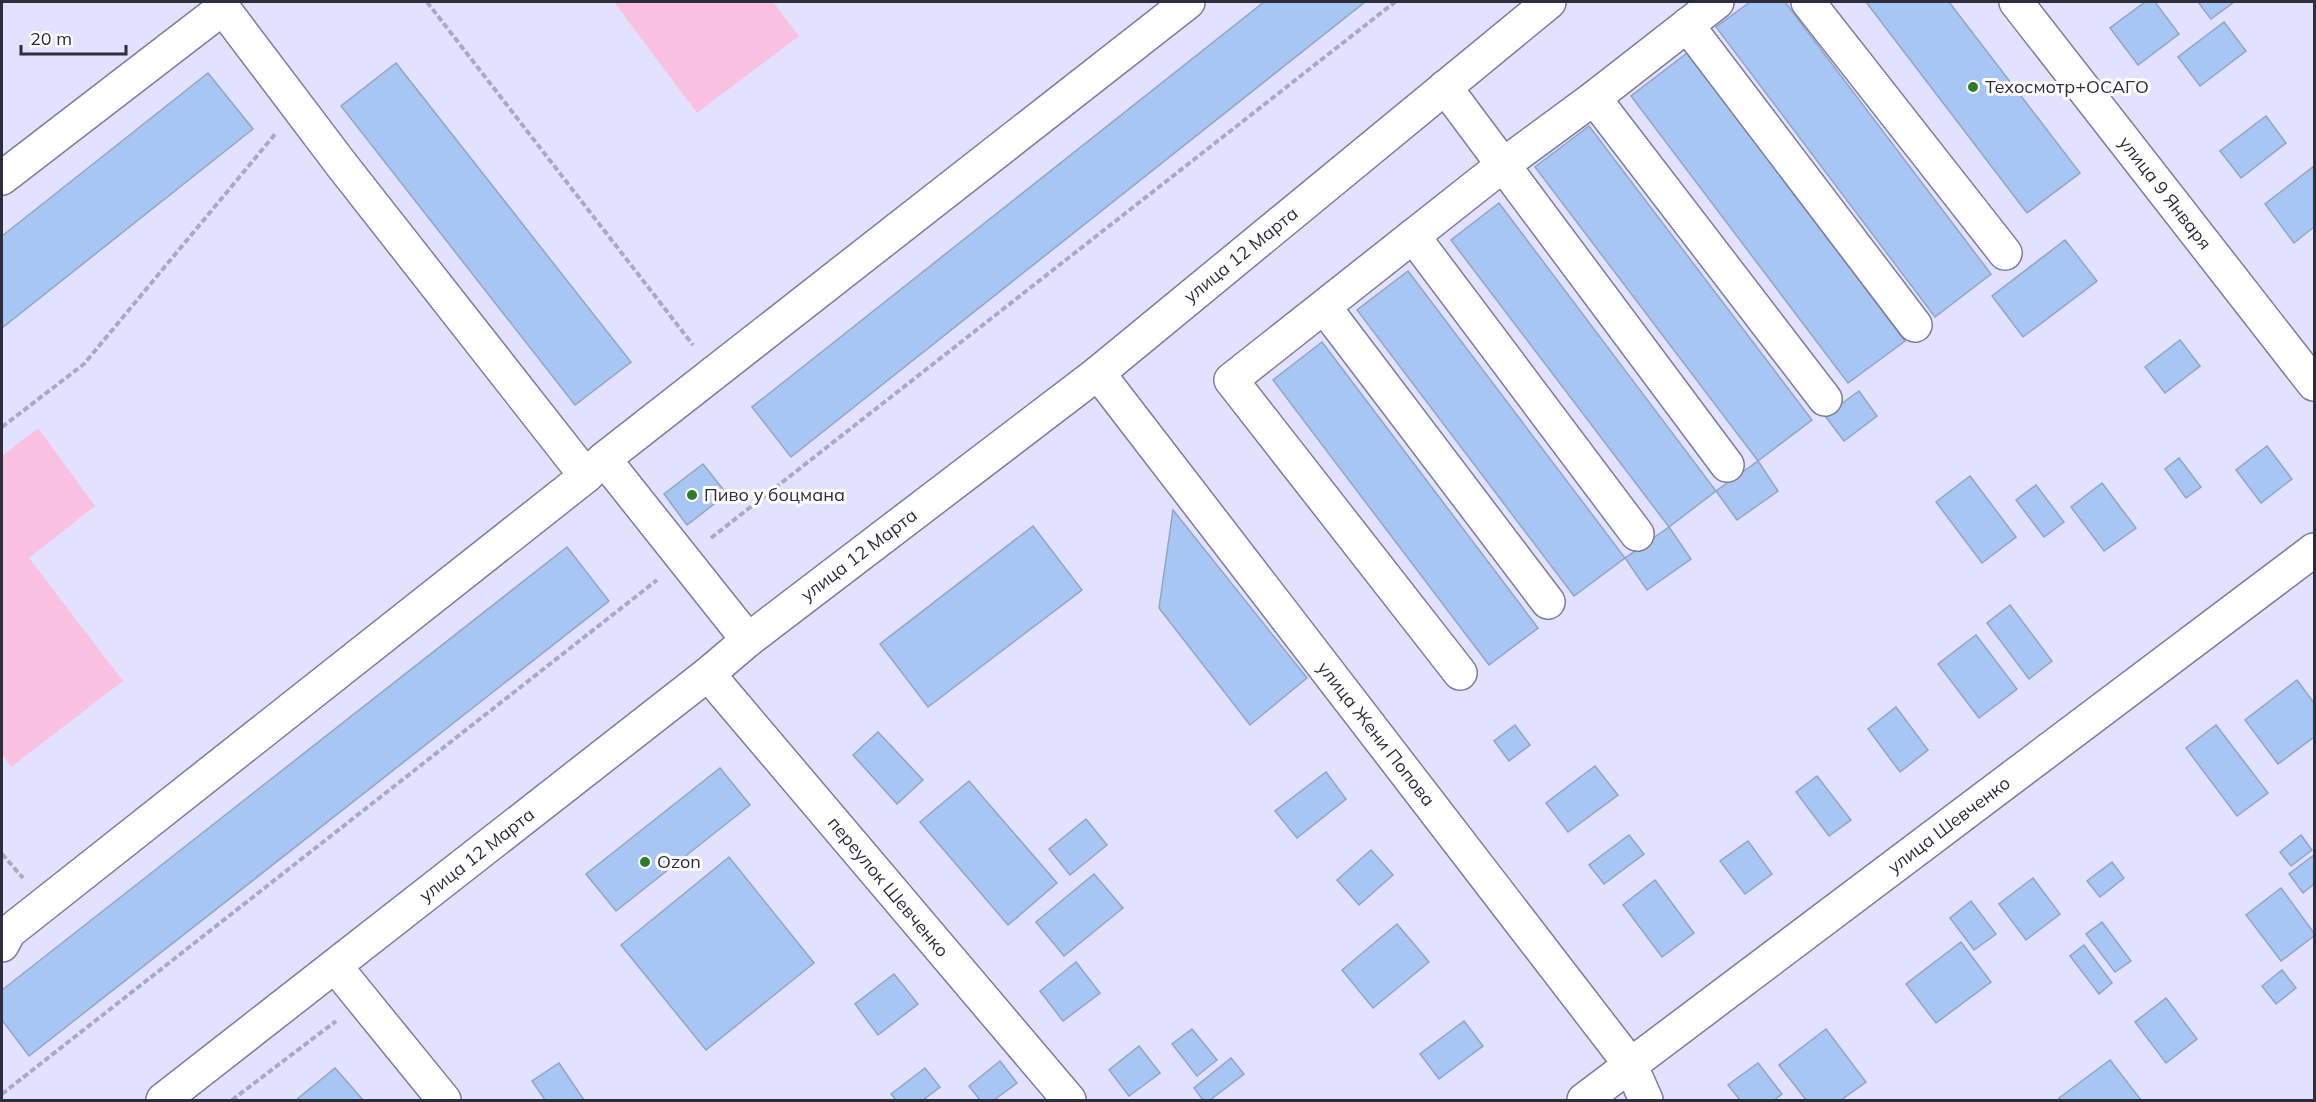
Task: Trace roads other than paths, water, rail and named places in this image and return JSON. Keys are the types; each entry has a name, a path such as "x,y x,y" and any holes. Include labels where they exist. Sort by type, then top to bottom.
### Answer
{"street":[{"path":"2,945 9,932 715,372 1188,2"},
{"name":"улица 12 Марта","path":"163,1101 708,674 748,640 1098,373 1549,2"},
{"path":"1460,673 1231,380 1325,308 1503,165 1718,2"},
{"path":"1808,2 2006,253"},
{"name":"улица 9 Января","path":"2016,2 2314,384"},
{"path":"2,178 228,5 298,107 595,468 748,640"},
{"path":"1687,25 1915,325"},
{"path":"1445,87 1727,465"},
{"path":"1594,98 1826,399"},
{"path":"1413,236 1637,534"},
{"path":"1325,308 1548,602"},
{"name":"улица Жени Попова","path":"1098,373 1630,1064 1646,1101"},
{"name":"улица Шевченко","path":"1584,1101 1630,1064 2314,550"},
{"name":"переулок Шевченко","path":"708,674 1069,1101"},
{"path":"335,966 444,1101"}],"place":[{"name":"Техосмотр+ОСАГО","path":"1973,87"},
{"name":"Пиво у боцмана","path":"692,495"},
{"name":"Ozon","path":"645,862"}]}
